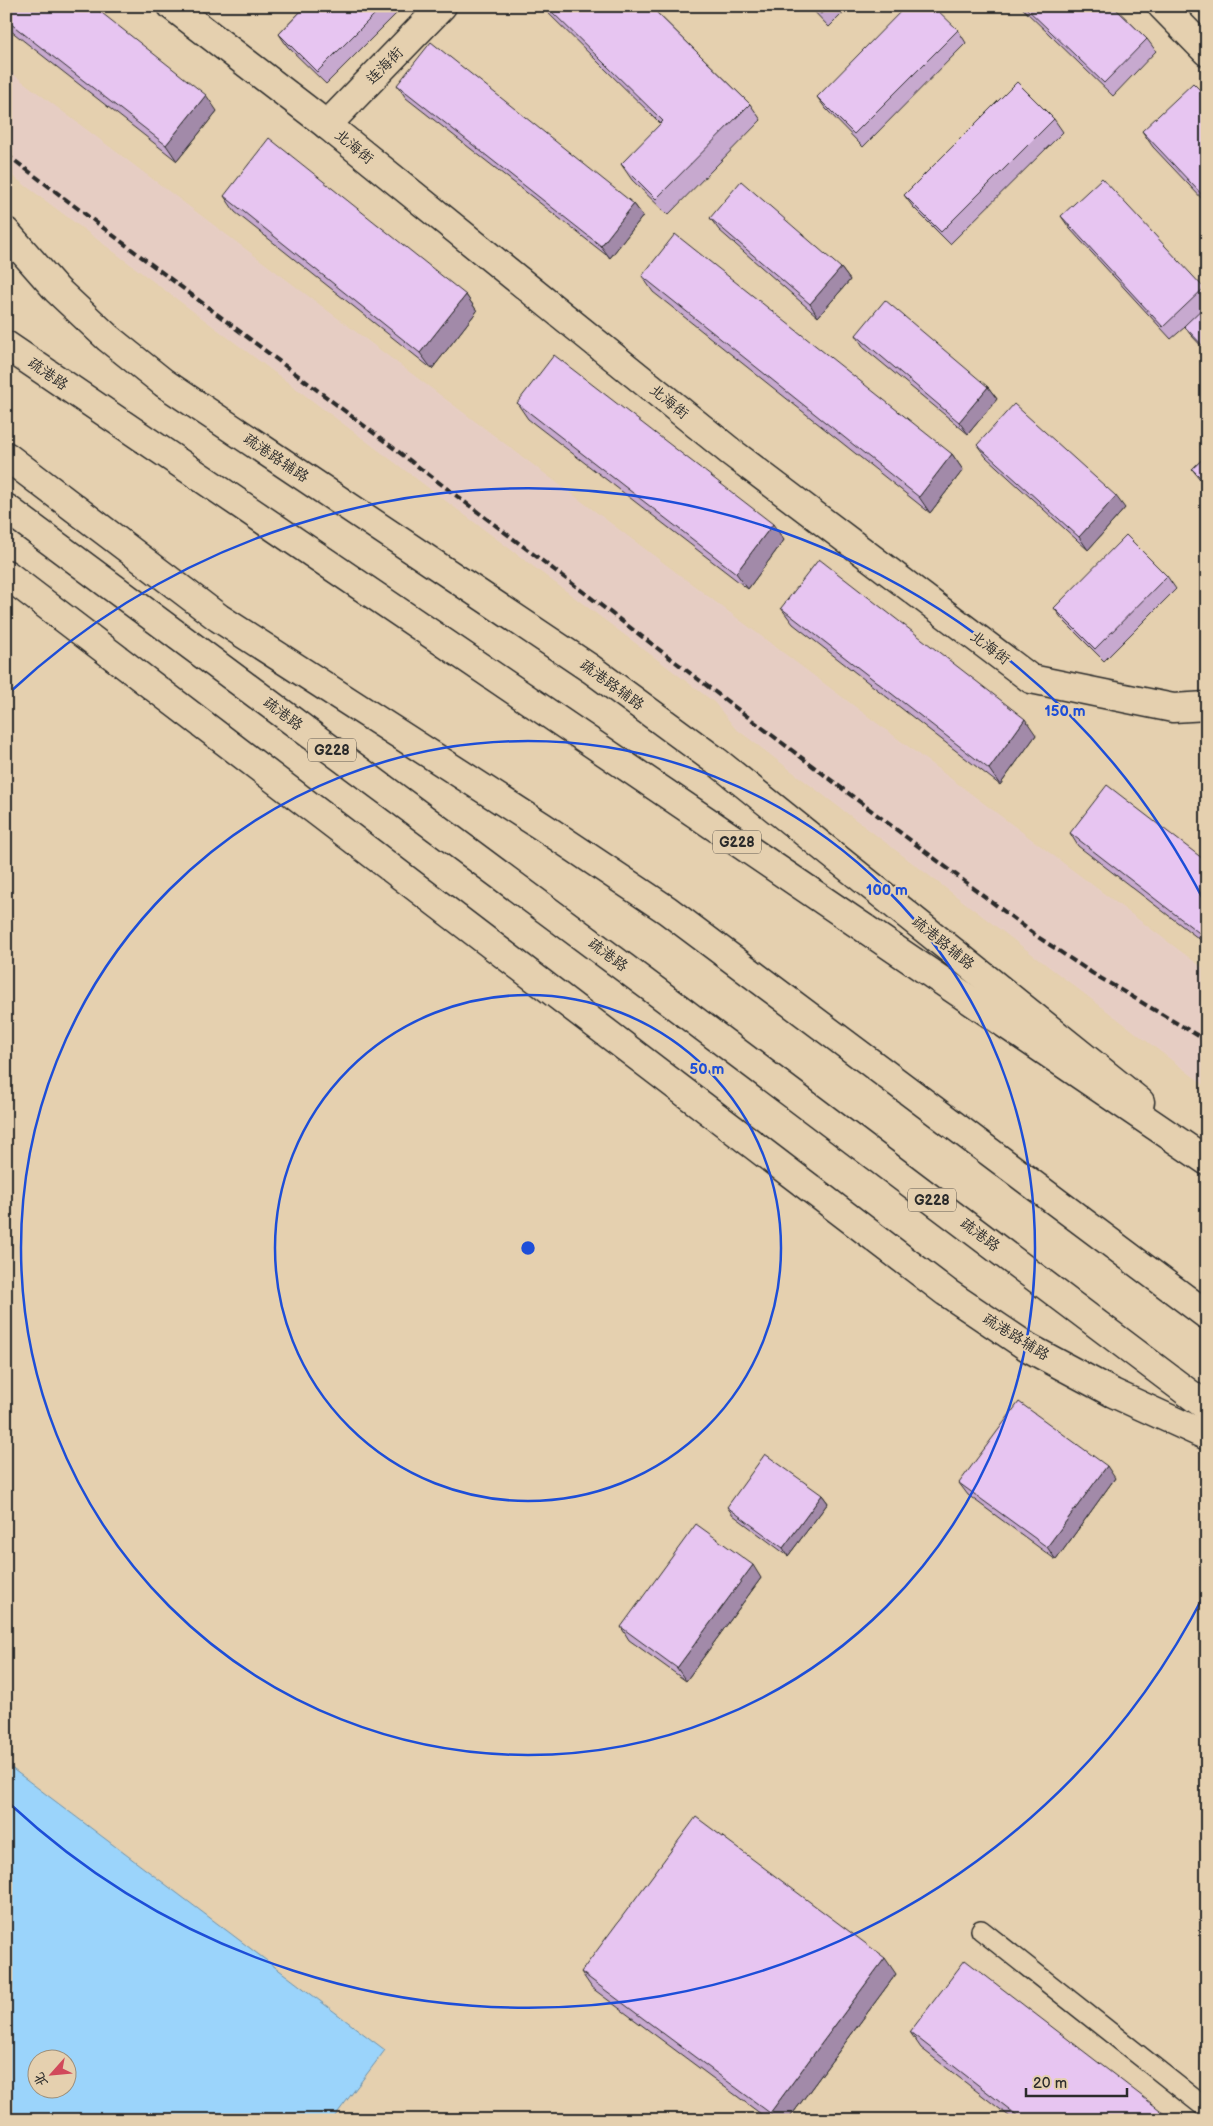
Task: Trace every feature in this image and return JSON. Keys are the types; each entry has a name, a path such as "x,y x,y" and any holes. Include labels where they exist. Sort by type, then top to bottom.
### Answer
{"main road":[{"name":"北海街","path":"172,6 327,125 731,452 1031,679 1172,708 1207,706"},
{"name":"连海街","path":"327,125 442,6"},
{"path":"1162,6 1207,52"},
{"name":"疏港路辅路","path":"6,232 63,296 108,338 164,383 591,669 677,732 854,872 1207,1157"},
{"name":"疏港路","path":"6,346 1207,1161"},
{"path":"6,456 219,618 667,910 1207,1316"},
{"name":"疏港路","path":"6,508 658,992 1207,1407"},
{"name":"疏港路辅路","path":"6,574 946,1292 1029,1348 1113,1394 1207,1436"}],"lane":[{"path":"981,1930 1207,2109"}],"shaded area":[{"path":"6,69 1207,971 1207,1087 735,728 714,702 6,171"}],"water":[{"path":"6,1764 385,2050 332,2120 6,2120"}],"building":[{"path":"6,6 93,6 206,95 166,145 6,20"},
{"path":"306,6 383,6 317,72 279,34"},
{"path":"546,6 650,6 750,104 656,199 621,164 663,121"},
{"path":"812,6 829,6 821,14"},
{"path":"906,6 933,6 958,30 854,134 817,97"},
{"path":"1024,6 1113,6 1147,39 1104,83"},
{"path":"431,42 634,204 601,246 397,85"},
{"path":"1017,82 1054,119 941,232 904,195"},
{"path":"1193,83 1207,97 1207,200 1142,131"},
{"path":"269,138 466,295 420,353 224,196"},
{"path":"1102,178 1204,288 1163,327 1061,216"},
{"path":"741,181 841,268 810,304 710,218"},
{"path":"675,234 952,454 919,497 642,276"},
{"path":"885,300 988,387 959,422 856,335"},
{"path":"1207,304 1207,350 1184,326"},
{"path":"554,355 773,524 736,573 517,403"},
{"path":"1014,404 1116,496 1079,537 977,445"},
{"path":"1207,455 1207,484 1192,469"},
{"path":"1126,535 1167,576 1095,649 1054,608"},
{"path":"819,559 1025,719 989,769 781,608"},
{"path":"1107,785 1207,862 1207,939 1070,833"},
{"path":"1019,1402 1107,1466 1047,1547 959,1483"},
{"path":"765,1454 822,1495 783,1548 727,1507"},
{"path":"696,1524 753,1565 677,1668 621,1627"},
{"path":"696,1817 885,1958 770,2113 581,1972"},
{"path":"965,1960 1173,2120 1023,2120 910,2032"}],"railway":[{"path":"6,154 1038,937 1092,973 1207,1041"}]}
